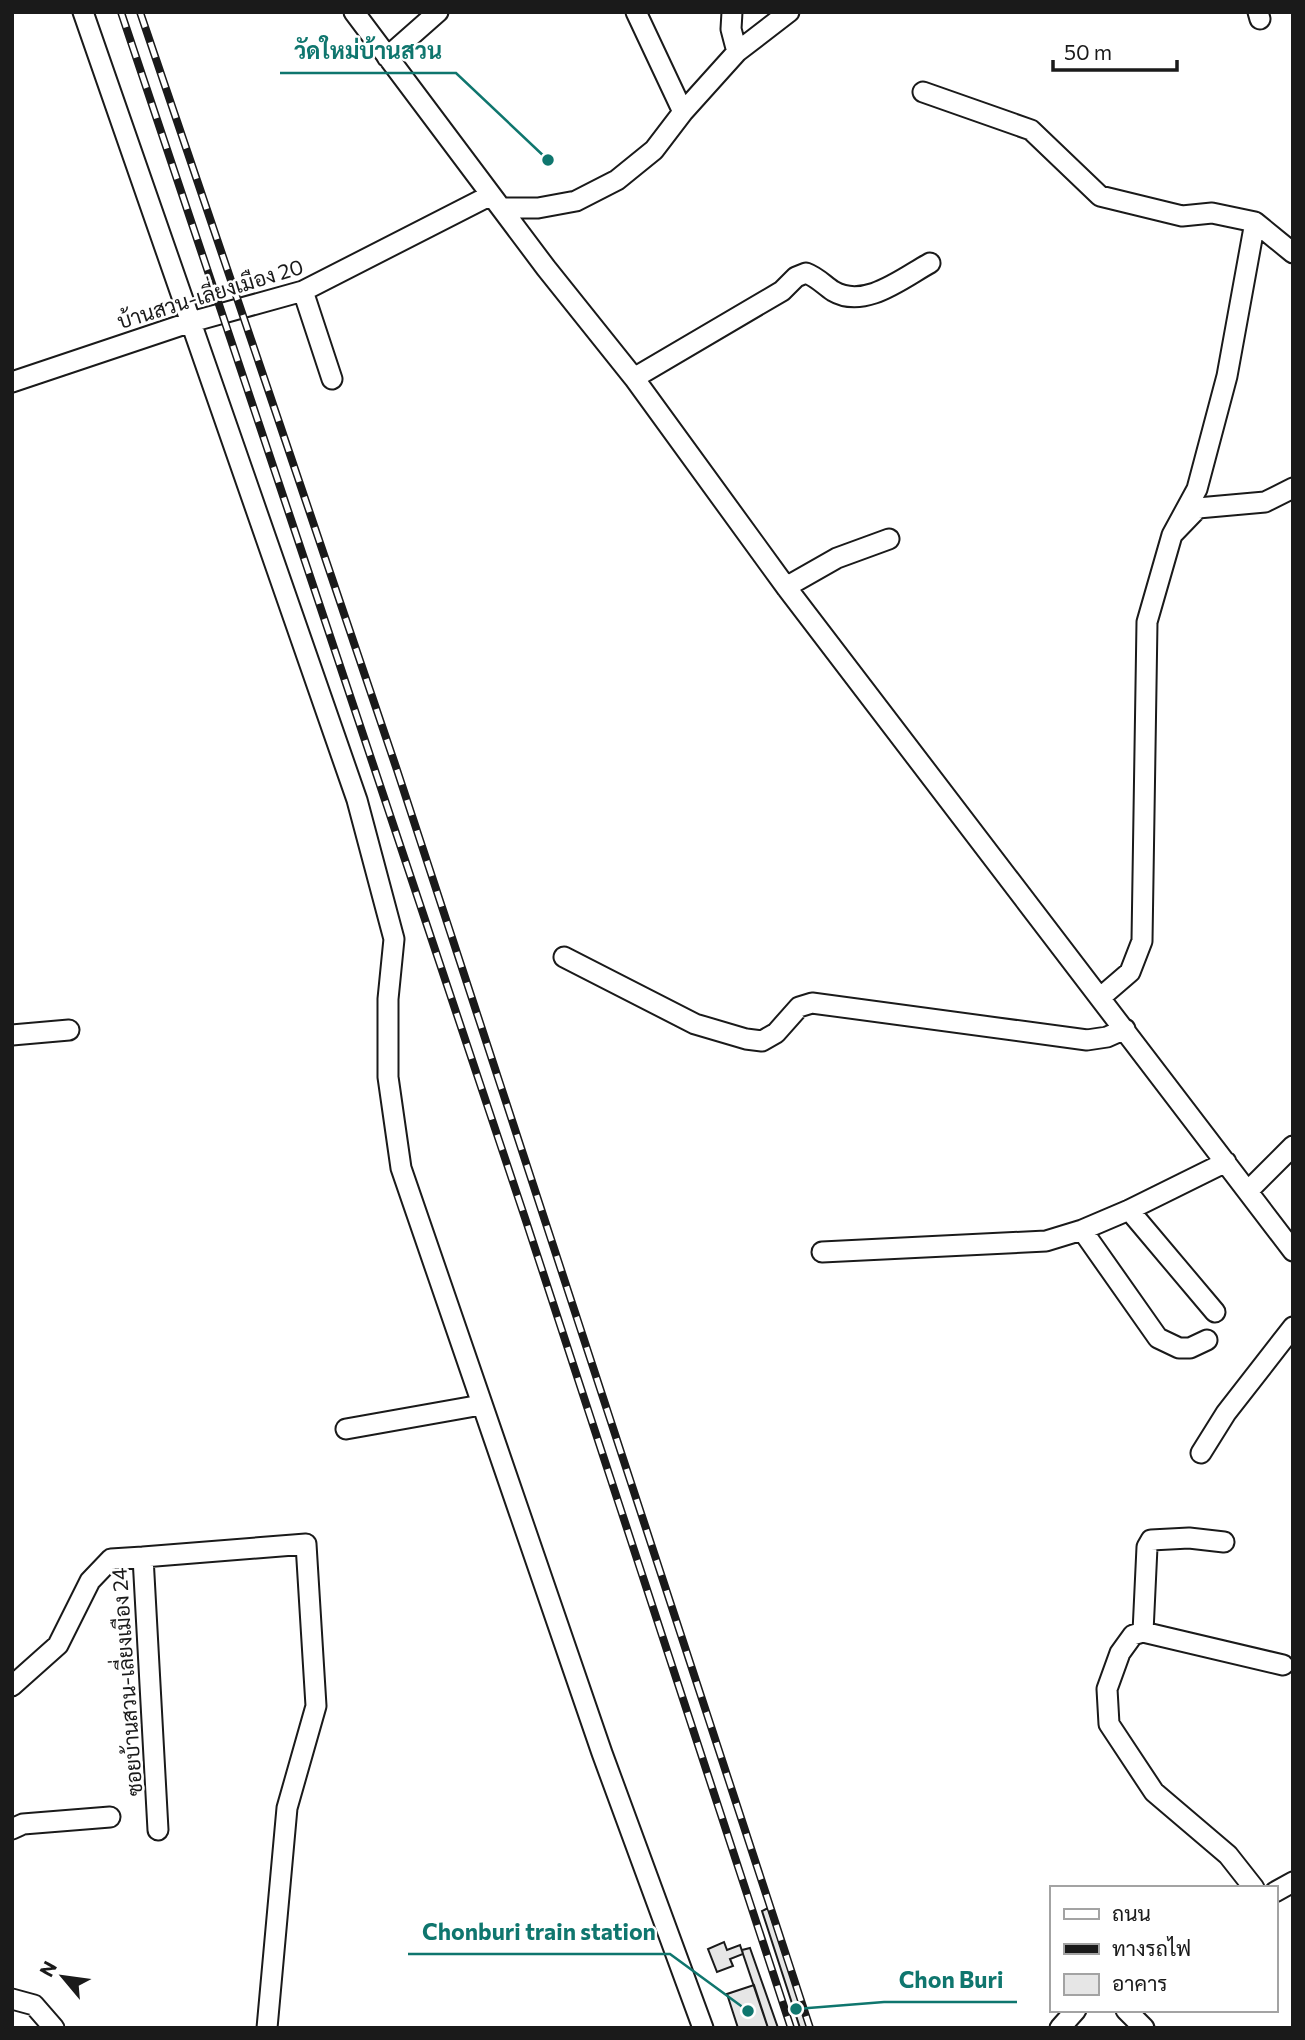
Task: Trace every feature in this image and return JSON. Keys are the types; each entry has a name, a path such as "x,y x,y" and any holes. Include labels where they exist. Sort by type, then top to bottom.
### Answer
{"street":[{"path":"83,12 357,800 394,939 388,999 388,1077 401,1168 602,1753 703,2028"},
{"path":"354,12 496,202 634,378 786,587 1291,1246"},
{"path":"387,57 438,12"},
{"path":"636,12 683,112"},
{"path":"732,12 731,29 737,52"},
{"path":"496,202 538,208 576,201 617,180 654,150 683,112 737,52 789,12"},
{"path":"923,92 1031,130 1100,196 1182,216 1212,213 1255,222 1293,253"},
{"name":"บ้านสวน-เลี่ยงเมือง 20","path":"12,382 191,322 303,291 496,202"},
{"path":"1101,997 1130,972 1142,941 1147,622 1172,535 1197,489 1220,401 1255,222"},
{"path":"634,378 782,291 796,277 806,273 834,291 867,295 930,263"},
{"path":"303,291 332,379"},
{"path":"1172,535 1198,508 1265,502 1293,488"},
{"path":"786,587 837,558 889,539"},
{"path":"564,957 695,1024 746,1039 762,1041 776,1033 799,1007 812,1003 1087,1040 1107,1037 1125,1029"},
{"path":"12,1035 69,1030"},
{"path":"1248,1191 1293,1146"},
{"path":"822,1252 1046,1241 1082,1230 1129,1210 1226,1162"},
{"path":"1129,1210 1215,1312"},
{"path":"1082,1230 1158,1338 1179,1348 1190,1348 1207,1340"},
{"path":"1201,1454 1226,1413 1293,1327"},
{"path":"346,1429 481,1405"},
{"path":"1143,1632 1147,1547 1151,1540 1189,1538 1224,1542"},
{"path":"143,1557 306,1544 316,1706 287,1808 267,2028"},
{"name":"ซอยบ้านสวน-เลี่ยงเมือง 24","path":"12,1686 58,1645 90,1581 111,1559 143,1557 158,1830"},
{"path":"1252,1886 1228,1855 1154,1792 1109,1724 1107,1689 1120,1653 1133,1635 1143,1632 1283,1665"},
{"path":"12,1829 23,1824 110,1817"},
{"path":"1277,1891 1293,1882"},
{"path":"12,1999 34,2005 54,2028"},
{"path":"1060,2028 1074,2012"},
{"path":"1128,2012 1144,2028"}],"building":[{"path":"768,1908 808,2028 800,2028 762,1911"},
{"path":"724,1942 727,1950 740,1945 743,1954 730,1959 733,1966 717,1972 708,1949"},
{"path":"750,1948 778,2028 768,2028 742,1950"},
{"path":"754,1985 768,2028 738,2028 727,1994"}],"railway":[{"path":"121,12 526,1221 791,2028"},
{"path":"140,12 397,770 810,2028"}],"place":[{"name":"วัดใหม่บ้านสวน","path":"548,160"},
{"name":"Chon Buri","path":"796,2009"},
{"name":"Chonburi train station","path":"748,2011"}]}
